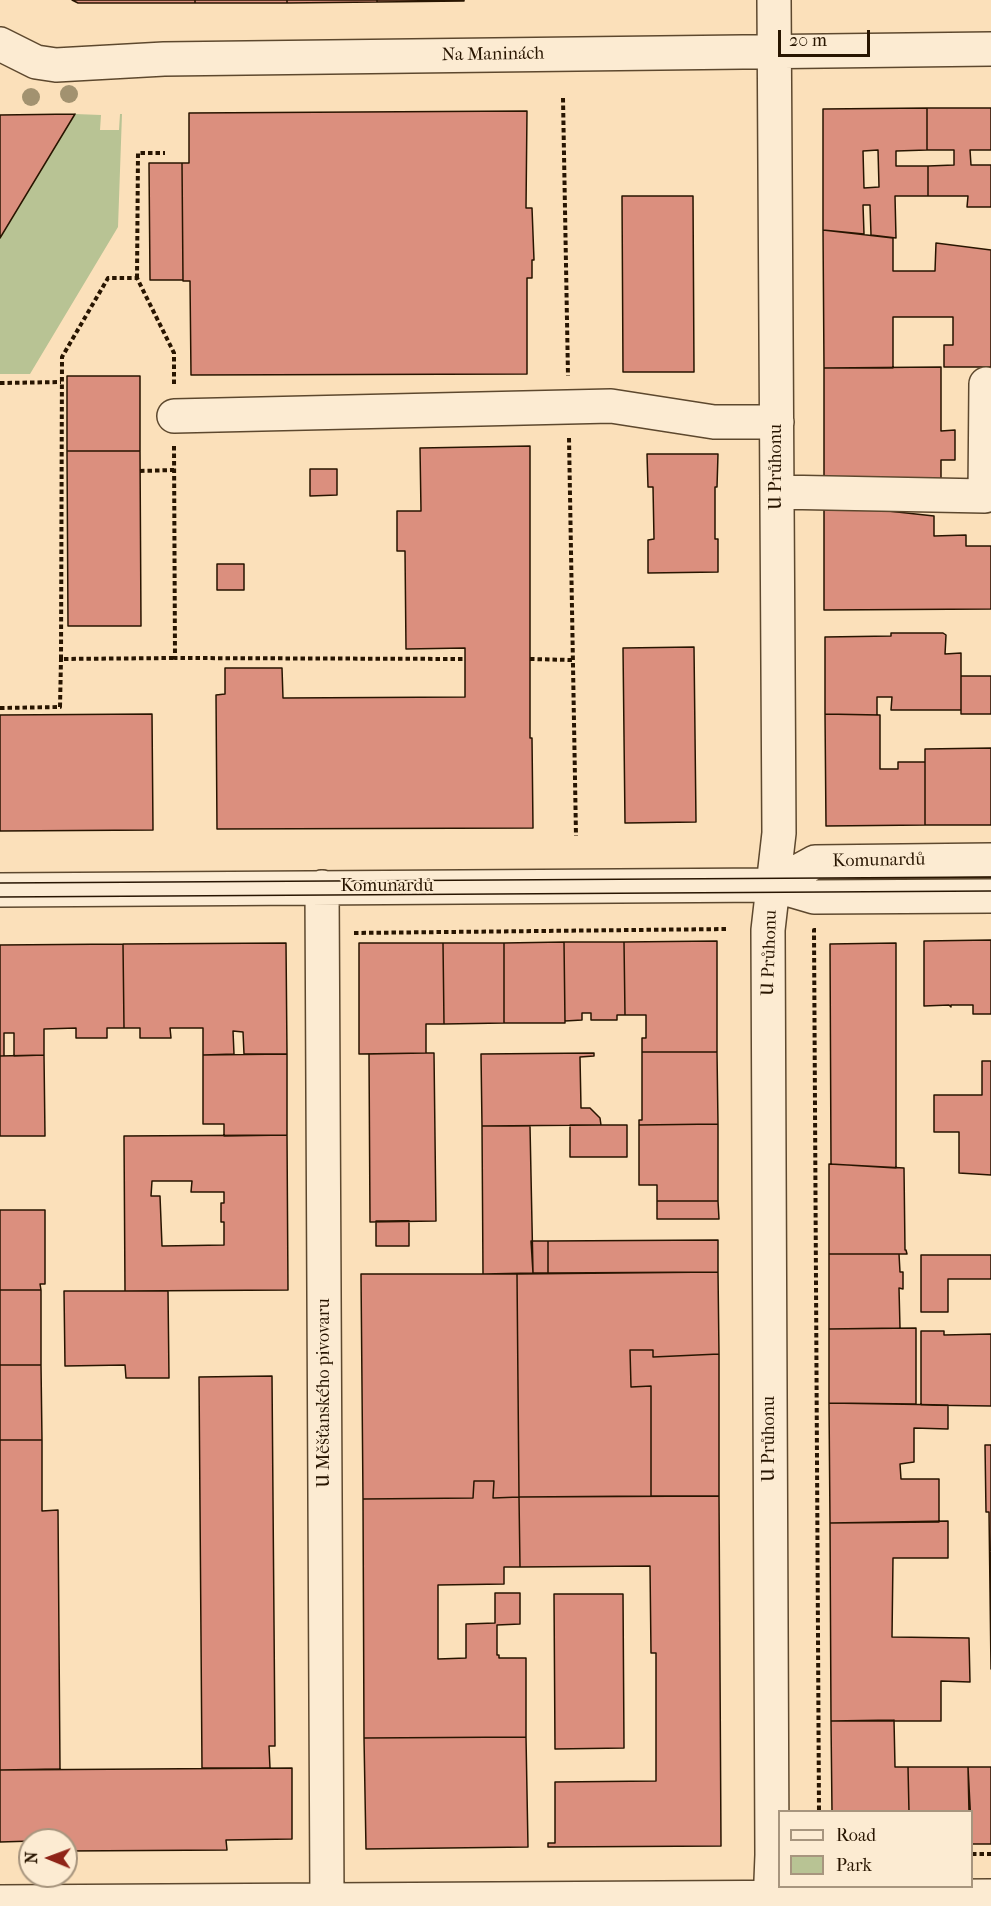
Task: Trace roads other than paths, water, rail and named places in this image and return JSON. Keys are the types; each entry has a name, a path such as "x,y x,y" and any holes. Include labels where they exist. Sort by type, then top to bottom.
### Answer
{"street":[{"name":"U Průhonu","path":"770,1902 772,1855 768,930 779,833 774,0"},
{"name":"Na Maninách","path":"0,44 36,62 56,65 164,59 991,49"},
{"path":"777,492 986,496 986,384"},
{"path":"174,416 611,406 714,422 777,422"},
{"name":"Komunardů","path":"773,885 814,862 991,860"},
{"name":"Komunardů","path":"0,890 773,885 814,897 991,896"},
{"name":"U Měšťanského pivovaru","path":"322,887 327,1899"},
{"path":"14,1903 327,1899 770,1902 991,1896"}],"tram line":[{"path":"0,883 991,877"},
{"path":"0,897 991,891"}]}
